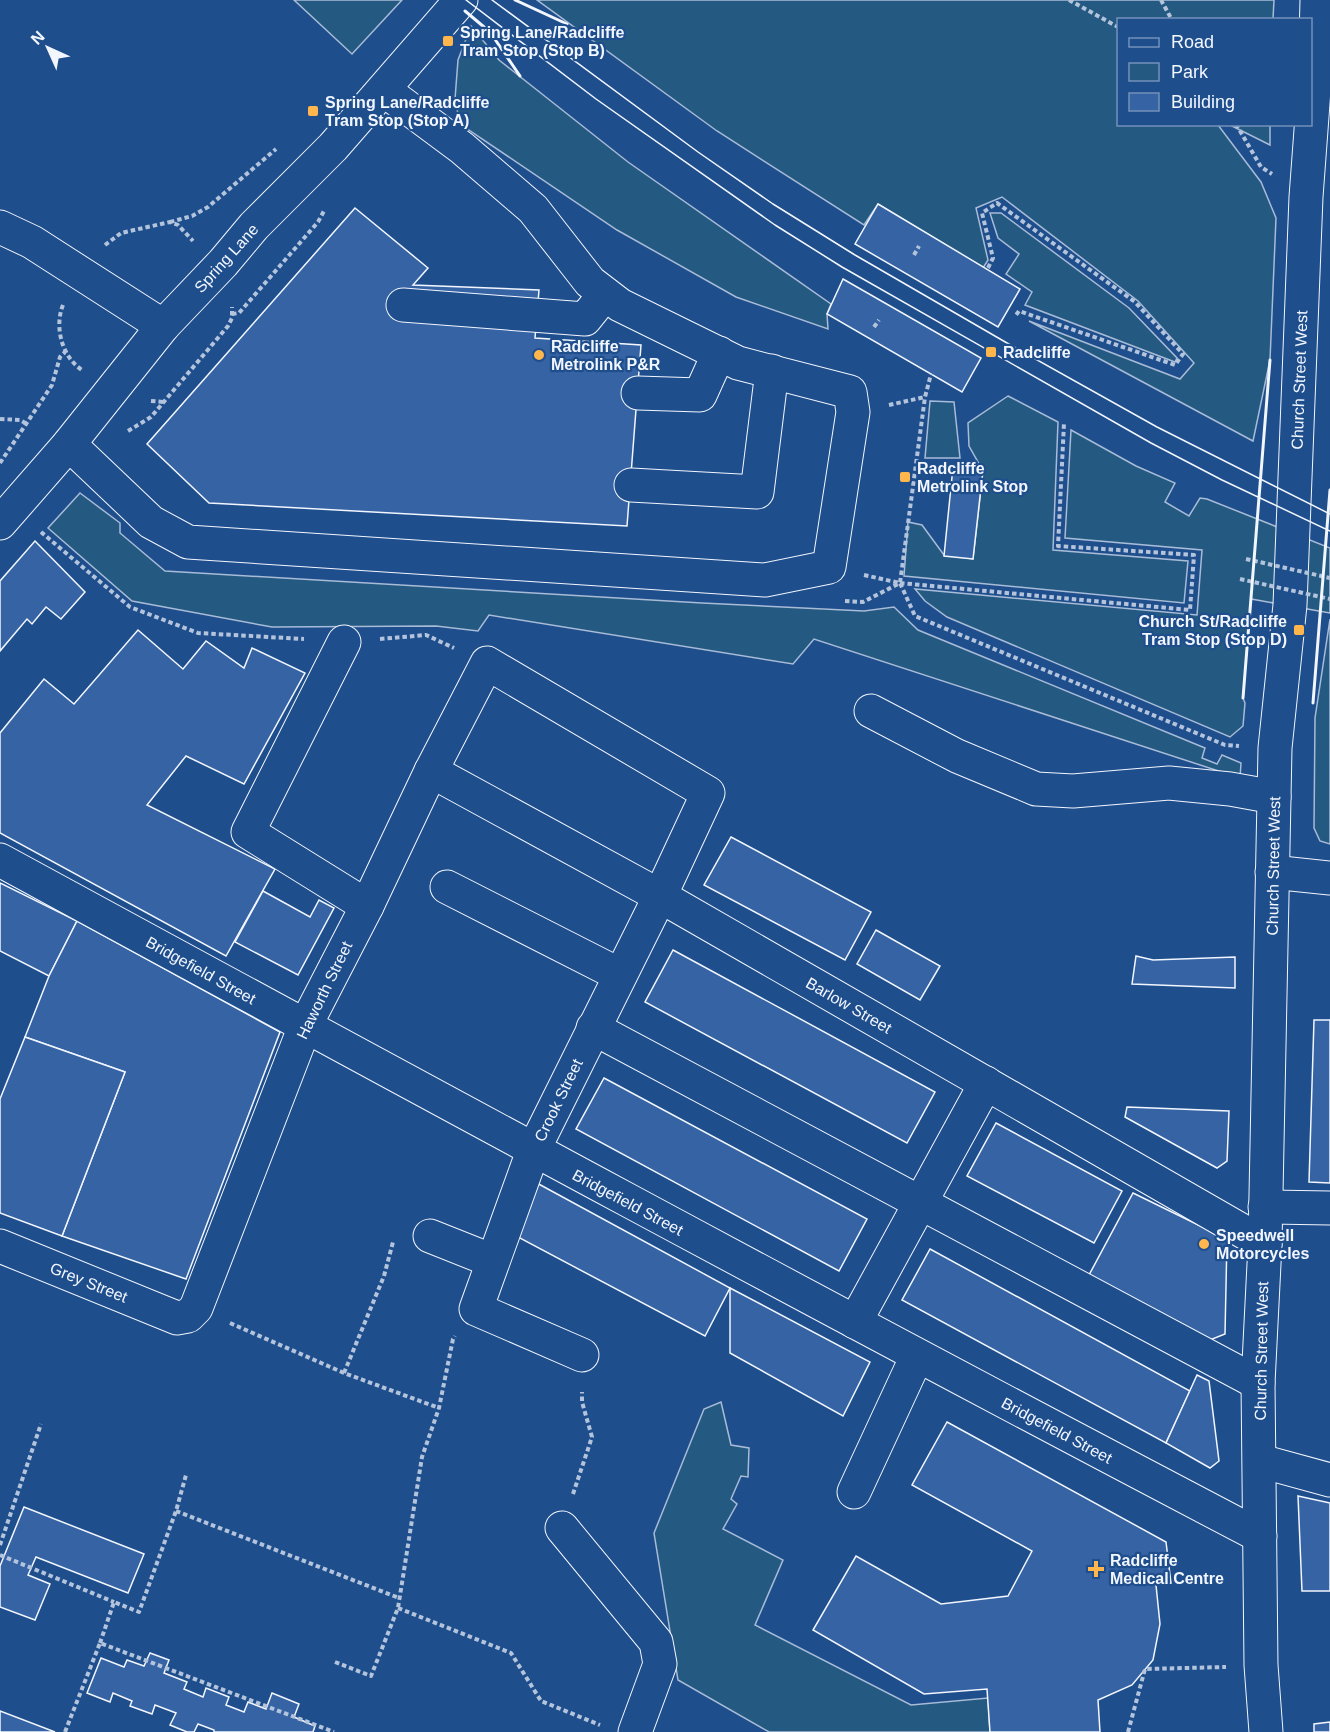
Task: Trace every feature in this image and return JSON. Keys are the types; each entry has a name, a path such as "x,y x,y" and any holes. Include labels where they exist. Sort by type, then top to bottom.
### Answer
{"street":[{"name":"Spring Lane","path":"7,515 69,444 163,326 224,263 254,225 333,147 461,0"},
{"name":"Church Street West","path":"1266,1732 1261,1665 1258,1383 1264,1244 1275,748 1290,605 1306,197 1322,77 1317,0"},
{"path":"69,444 151,522 188,542 765,580 829,567 853,412 850,392 738,363 621,305 590,282 533,209 462,148 384,90"},
{"path":"0,227 32,242 163,326"},
{"path":"403,305 585,319 605,294"},
{"path":"638,393 700,394 719,353"},
{"path":"631,485 757,492 772,371"},
{"path":"344,642 248,832 367,906"},
{"name":"Haworth Street","path":"187,1313 305,1026 487,663"},
{"name":"Crook Street","path":"476,1309 533,1151 660,896 708,793 487,663"},
{"path":"871,711 957,756 1036,789 1074,791 1169,783 1274,796"},
{"name":"Barlow Street","path":"431,771 660,896 1264,1244"},
{"name":"Bridgefield Street","path":"0,860 533,1151 1260,1536"},
{"path":"1272,872 1330,878"},
{"path":"447,886 620,975"},
{"path":"593,1028 1258,1383"},
{"path":"855,1322 986,1083"},
{"path":"1265,1206 1330,1208"},
{"path":"430,1236 493,1261"},
{"name":"Grey Street","path":"0,1246 187,1313"},
{"path":"476,1309 582,1355"},
{"path":"854,1492 917,1356"},
{"path":"1260,1461 1330,1480"},
{"path":"562,1528 656,1642 660,1664 620,1730"}],"path":[{"path":"1069,0 1117,26"},
{"path":"1161,0 1171,18"},
{"path":"1237,126 1262,167 1306,197"},
{"path":"988,268 993,258 982,213 997,203 1135,302 1183,354 1175,365 1019,310 1016,315"},
{"path":"914,255 919,246"},
{"path":"874,327 879,320"},
{"path":"0,463 51,385 60,357 65,352"},
{"path":"931,375 925,397 900,583 915,616 1225,745 1275,748"},
{"path":"853,412 925,397"},
{"path":"125,433 151,417 164,402"},
{"path":"0,419 20,420 27,423"},
{"path":"829,567 900,583 1190,610 1194,555 1059,546 1064,423"},
{"path":"7,515 130,607 198,633 344,642 426,635 487,663"},
{"path":"1246,559 1330,578"},
{"path":"1240,579 1330,599"},
{"path":"839,600 863,602 900,583"},
{"path":"344,1373 384,1276 395,1234 430,1236"},
{"path":"335,1662 371,1676 398,1608 422,1457 439,1408 453,1339 476,1309"},
{"path":"187,1313 439,1408"},
{"path":"562,1528 592,1437 582,1402 582,1355"},
{"path":"0,1545 41,1424"},
{"path":"0,1555 139,1612 176,1511 186,1476"},
{"path":"176,1511 399,1599"},
{"path":"65,1732 114,1602"},
{"path":"398,1608 511,1653 541,1701 620,1730"},
{"path":"100,1643 334,1732"},
{"path":"1128,1732 1145,1669 1261,1665"}],"green space":[{"path":"294,0 402,0 352,54"},
{"path":"537,0 1274,0 1273,18 1117,18 1117,126 1219,126 1261,182 1276,218 1270,360 1253,441 1029,321 1180,379 1194,363 1138,301 1002,197 976,208 988,260 983,268 878,204 864,225 717,131"},
{"path":"471,26 499,60 628,162 831,304 827,314 828,329 736,297 617,230 460,124 455,99 458,60"},
{"path":"1232,126 1270,126 1270,145"},
{"path":"990,213 1001,213 1129,308 1177,358 1175,362 1025,305 1032,292 1006,274 1019,254 998,238"},
{"path":"1008,396 1058,422 1053,550 1188,561 1184,603 904,576 908,522 922,525 944,555 973,559 983,471 969,446 968,423"},
{"path":"930,401 954,402 960,458 925,458"},
{"path":"1071,430 1136,466 1175,483 1165,502 1189,516 1200,498 1207,499 1330,548 1330,613 1251,599 1243,726 1230,737 947,617 925,601 915,589 1197,615 1202,550 1065,538"},
{"path":"80,493 120,523 120,533 165,571 864,611 894,607 918,630 1205,748 1202,758 1217,764 1222,755 1241,763 1240,778 814,639 793,664 489,615 478,631 436,626 272,627 132,601 48,528"},
{"path":"1330,619 1330,844 1320,841 1314,828 1315,718"},
{"path":"721,1402 731,1445 749,1448 748,1477 741,1476 731,1499 737,1504 723,1529 783,1560 755,1625 911,1705 988,1698 990,1732 769,1732 678,1680 654,1533 704,1409"}],"building":[{"path":"878,204 1020,289 998,327 855,244"},
{"path":"355,208 428,268 413,285 539,290 535,338 641,345 627,526 209,503 147,444"},
{"path":"843,279 981,358 962,392 827,314"},
{"path":"953,467 983,470 973,559 944,556"},
{"path":"35,541 85,592 61,619 46,607 32,624 27,619 0,651 0,581"},
{"path":"138,630 183,669 206,641 244,668 252,648 305,673 244,784 186,756 147,805 275,869 226,956 0,833 0,733 44,679 74,704"},
{"path":"731,837 871,912 845,960 704,885"},
{"path":"0,883 77,921 49,976 0,951"},
{"path":"263,891 310,917 319,900 334,908 298,975 235,942"},
{"path":"77,921 280,1032 186,1279 62,1236 125,1072 25,1037 49,976"},
{"path":"876,930 940,966 920,1000 857,964"},
{"path":"673,950 935,1092 907,1143 645,1002"},
{"path":"1136,956 1153,960 1235,957 1235,988 1132,984"},
{"path":"1314,1020 1330,1020 1330,1183 1309,1182"},
{"path":"25,1037 125,1072 62,1236 0,1213 0,1099"},
{"path":"604,1078 867,1219 839,1271 576,1129"},
{"path":"1127,1107 1229,1111 1227,1161 1217,1168 1125,1117"},
{"path":"996,1123 1122,1191 1094,1243 967,1176"},
{"path":"535,1182 730,1288 705,1336 516,1236"},
{"path":"1133,1193 1227,1239 1225,1334 1210,1340 1089,1275"},
{"path":"930,1249 1190,1391 1166,1443 902,1300"},
{"path":"730,1288 870,1362 843,1416 730,1353"},
{"path":"1197,1375 1209,1381 1219,1461 1210,1468 1166,1443"},
{"name":"Radcliffe Medical Centre","path":"947,1422 1166,1542 1171,1583 1156,1585 1160,1624 1153,1660 1132,1685 1098,1700 1100,1732 990,1732 987,1689 924,1694 813,1630 856,1556 941,1604 1008,1596 1032,1551 912,1485"},
{"path":"1298,1496 1330,1503 1330,1591 1302,1591"},
{"path":"24,1507 144,1554 128,1593 36,1557 28,1575 50,1584 35,1620 0,1607 0,1566"},
{"path":"150,1653 169,1660 164,1673 187,1682 184,1689 203,1697 206,1688 229,1697 226,1705 244,1712 248,1702 266,1709 272,1693 299,1704 294,1717 315,1726 313,1732 214,1732 198,1724 194,1732 187,1732 170,1725 176,1713 155,1705 152,1714 130,1706 132,1701 113,1693 110,1702 87,1693 101,1658 124,1667 127,1660 144,1666"},
{"path":"0,1711 55,1732 0,1732"},
{"path":"1330,1722 1330,1732 1314,1732 1314,1724"}],"tram line":[{"path":"466,0 596,99 775,225 842,267 1151,443 1222,480 1330,531"},
{"path":"492,0 698,152 773,204 855,255 1157,427 1330,514"}],"wall":[{"path":"515,0 567,24"},
{"path":"465,11 490,32 520,76"},
{"path":"1243,698 1270,360"},
{"path":"1313,703 1330,490"}],"place":[{"name":"Spring Lane/Radcliffe Tram Stop (Stop B)","path":"448,41"},
{"name":"Spring Lane/Radcliffe Tram Stop (Stop A)","path":"313,111"},
{"name":"Radcliffe","path":"991,352"},
{"name":"Radcliffe Metrolink P&R","path":"539,355"},
{"name":"Radcliffe Metrolink Stop","path":"905,477"},
{"name":"Church St/Radcliffe Tram Stop (Stop D)","path":"1299,630"},
{"name":"Speedwell Motorcycles","path":"1204,1244"},
{"name":"Radcliffe Medical Centre","path":"1096,1569"}]}
